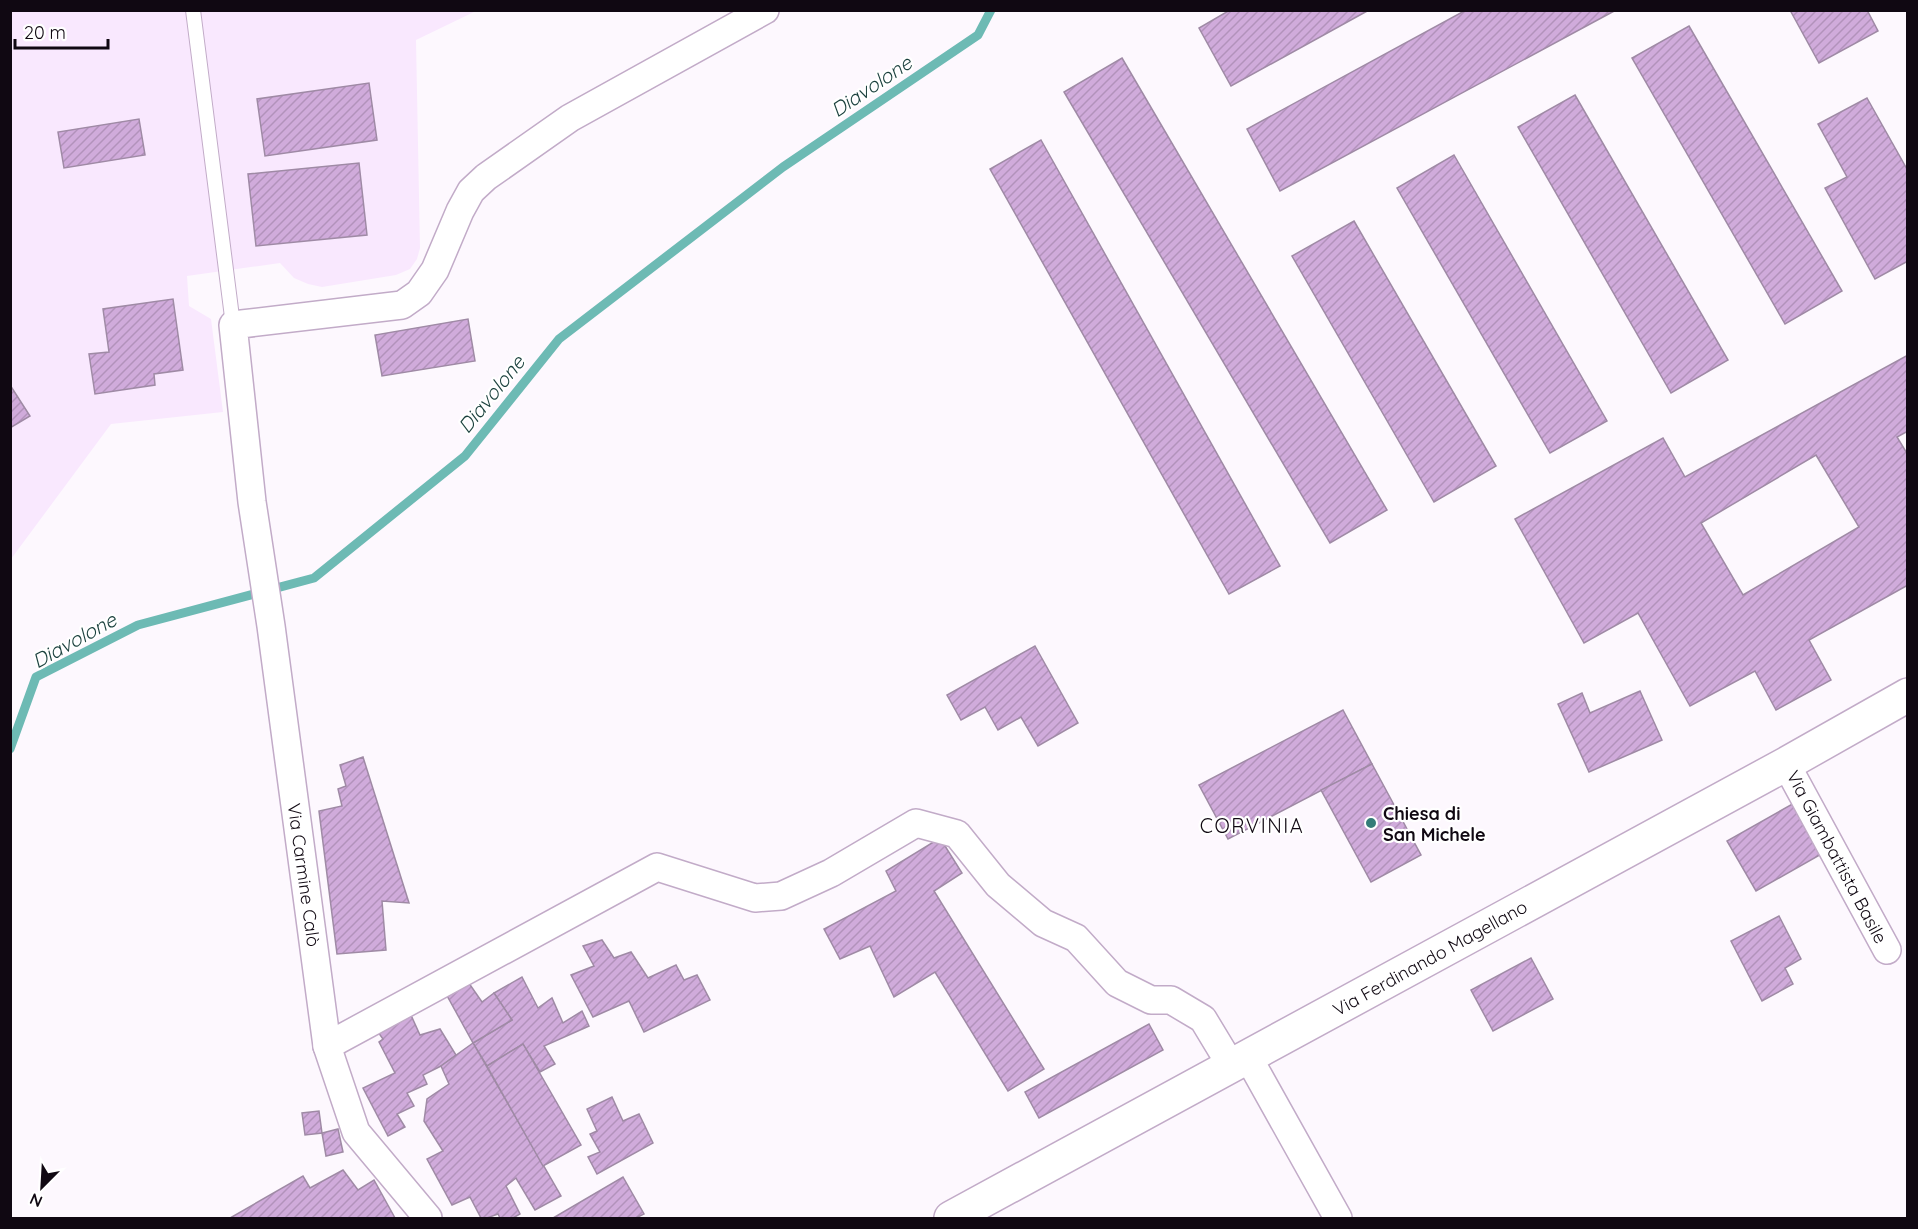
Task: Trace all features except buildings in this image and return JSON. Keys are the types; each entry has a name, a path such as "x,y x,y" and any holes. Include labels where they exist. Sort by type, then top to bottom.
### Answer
{"street":[{"path":"233,325 402,305 419,293 435,270 460,211 471,191 486,177 570,118 765,10"},
{"name":"Via Carmine Calò","path":"233,325 252,502 271,626 327,1046 356,1132 428,1218"},
{"name":"Via Ferdinando Magellano","path":"951,1218 1786,764 1908,695"},
{"name":"Via Giambattista Basile","path":"1786,764 1887,950"},
{"path":"327,1046 657,867 756,898 781,896 831,873 916,823 957,834 998,885 1042,923 1076,939 1117,983 1151,1000 1170,1000 1203,1019 1240,1062 1338,1218"}],"lane":[{"path":"193,10 233,325"}],"shaded area":[{"path":"11,11 476,11 416,40 420,248 417,259 410,269 396,275 322,287 294,278 280,263 187,276 189,306 211,319 223,412 111,424 11,559"}],"waterway":[{"name":"Diavolone","path":"10,749 36,677 138,625 314,578 465,456 559,339 783,167 978,35 991,10"}],"place":[{"name":"Chiesa di San Michele","path":"1371,823"}],"district":[{"name":"CORVINIA","path":"1252,825"}]}
